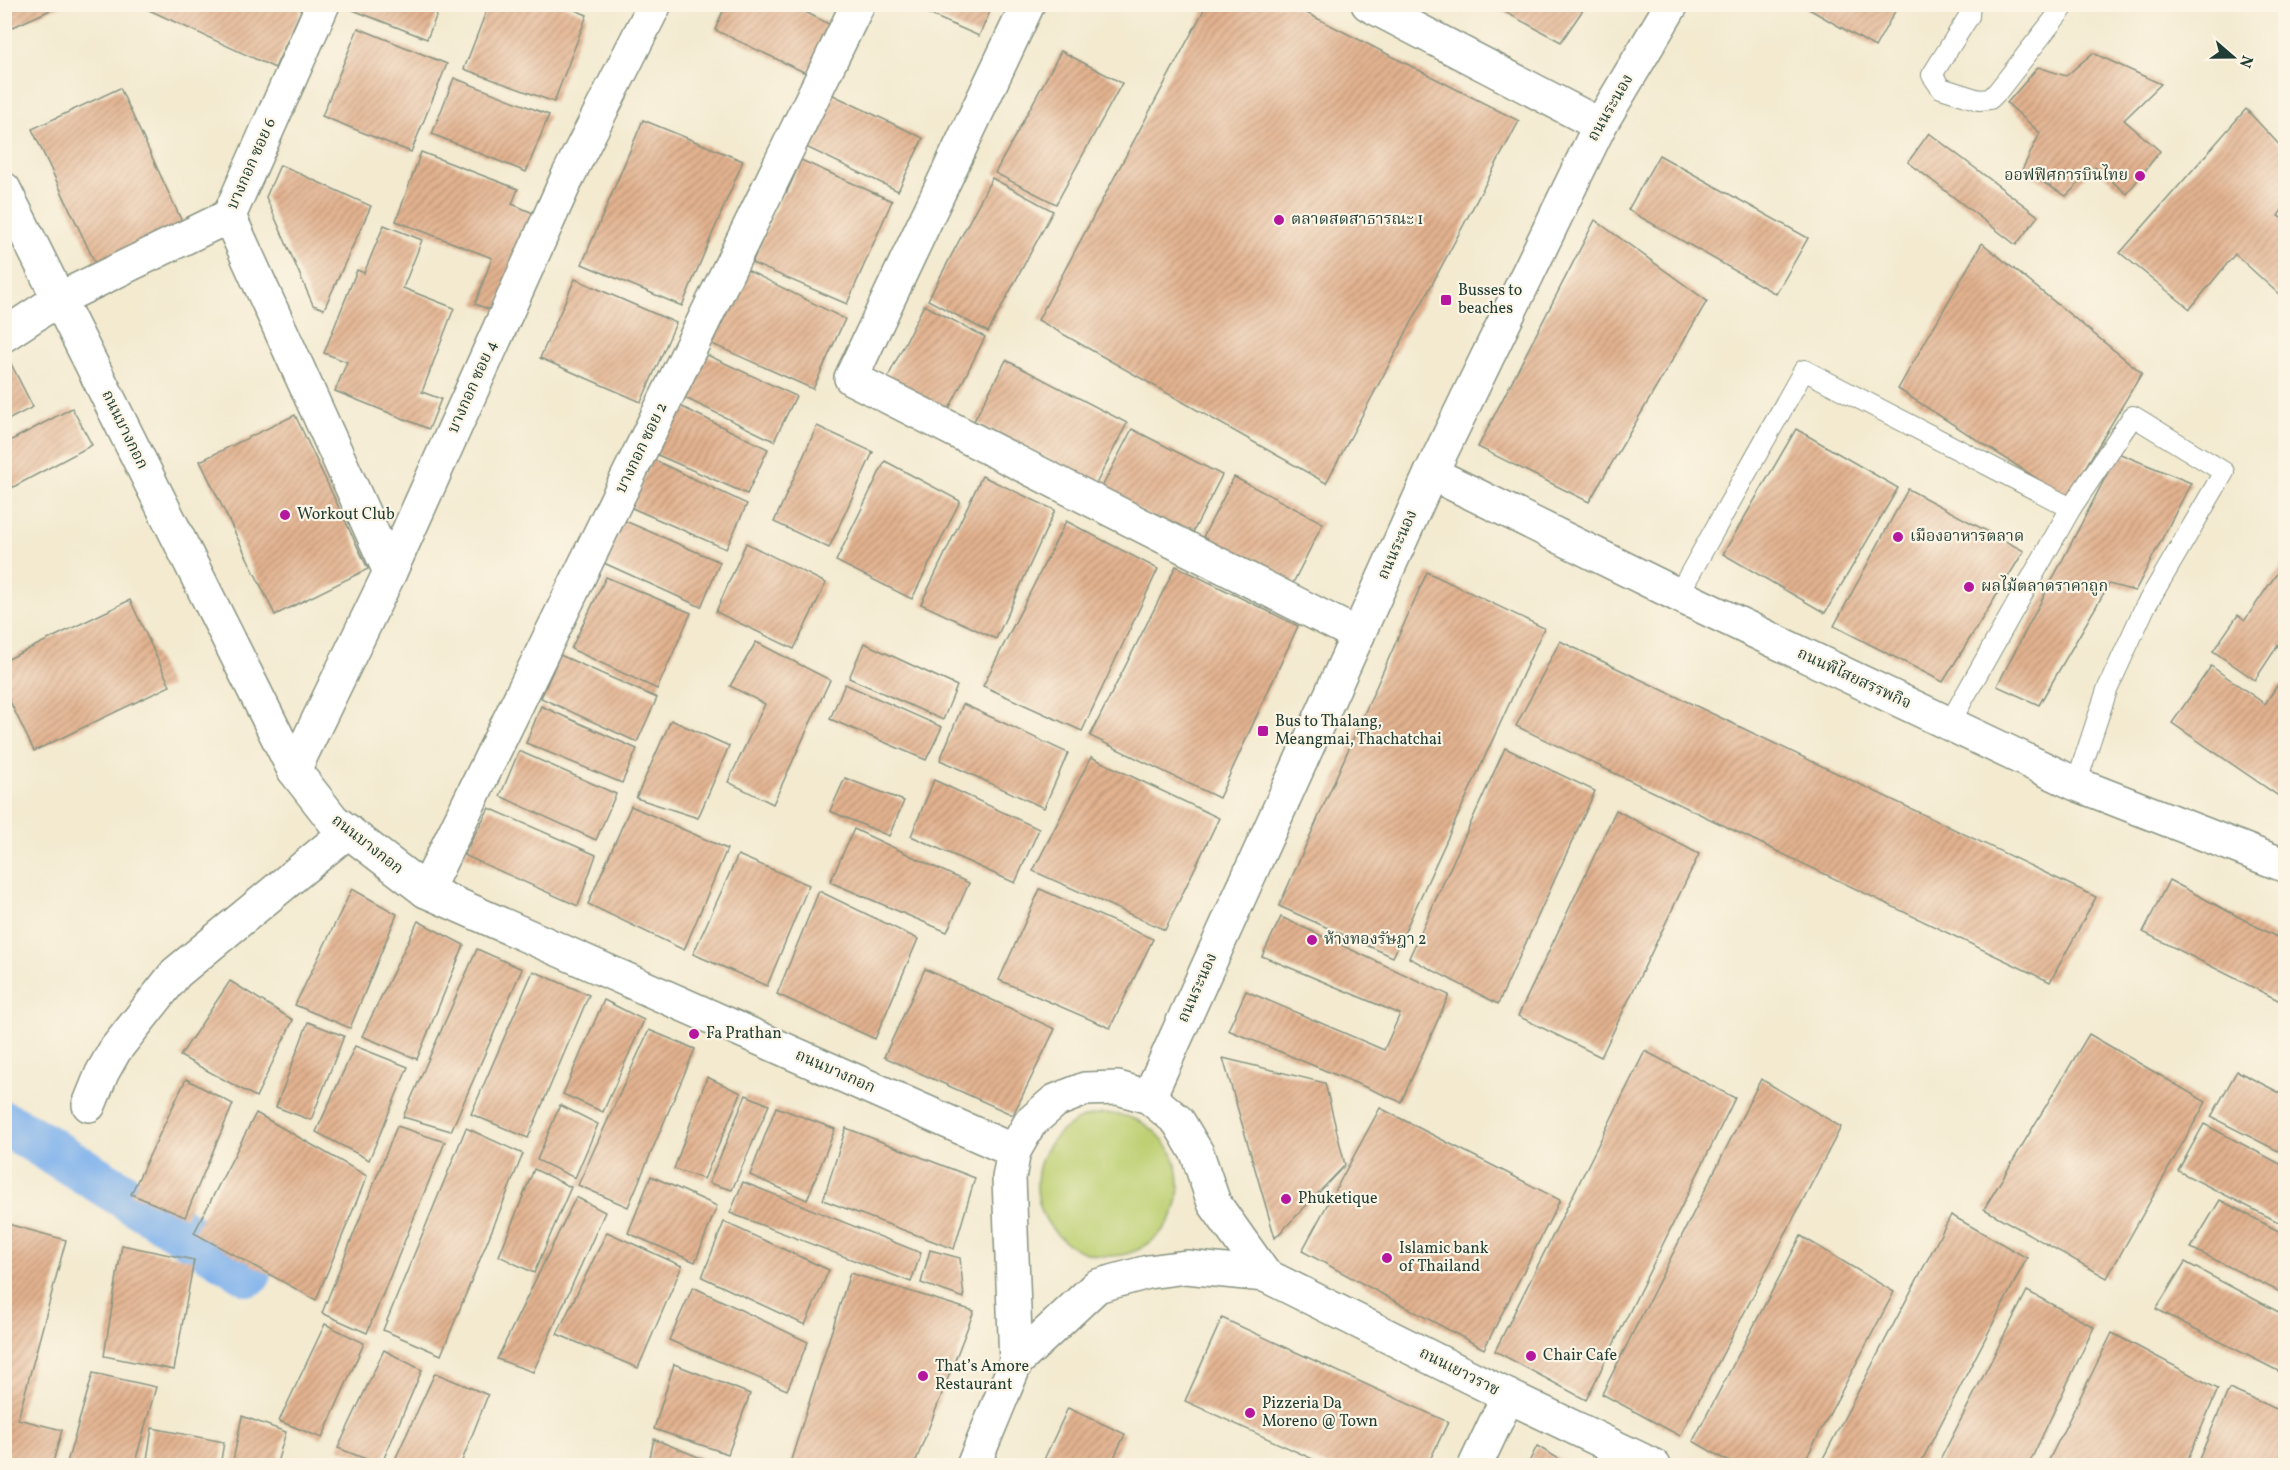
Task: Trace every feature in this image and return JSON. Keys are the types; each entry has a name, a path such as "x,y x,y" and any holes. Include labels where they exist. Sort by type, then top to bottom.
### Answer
{"street":[{"name":"บางกอก ซอย 6","path":"4,335 59,299 229,216 323,4"},
{"name":"บางกอก ซอย 4","path":"294,770 390,572 568,176 655,4"},
{"name":"บางกอก ซอย 2","path":"426,891 858,4"},
{"path":"1028,4 851,378 1358,635"},
{"path":"1368,4 1599,125"},
{"name":"ถนนระนอง","path":"1149,1097 1431,473 1599,125 1672,4"},
{"name":"ถนนบางกอก","path":"4,189 294,770 333,820 426,891 1014,1151"},
{"path":"229,216 390,572"},
{"name":"ถนนพิไสยสรรพกิจ","path":"1431,473 1678,595 2076,784 2286,866"},
{"path":"89,1105 102,1073 115,1050 176,973 348,831"},
{"path":"1016,1362 1009,1178 1014,1151 1030,1123 1055,1101 1085,1089 1118,1088 1149,1097 1178,1121 1197,1153 1214,1203 1265,1275"},
{"path":"973,1466 1016,1362 1097,1286 1148,1272 1186,1267 1265,1275"},
{"name":"ถนนเยาวราช","path":"1265,1275 1654,1466"},
{"path":"1474,1466 1508,1396"}],"lane":[{"path":"1970,4 1969,16 1932,75 1941,88 1979,100 1990,99 1998,91 2066,4"},
{"path":"1678,595 1804,370 2072,508"},
{"path":"1949,724 2072,508 2133,416 2224,472 2145,607 2107,690 2076,784"}],"green space":[{"path":"1108,1114 1135,1119 1158,1135 1174,1158 1179,1185 1174,1212 1158,1235 1135,1251 1108,1256 1081,1251 1058,1235 1042,1212 1037,1185 1042,1158 1058,1135 1081,1119"}],"building":[{"path":"4,4 64,4 4,31"},
{"path":"136,4 304,4 275,68"},
{"path":"356,4 441,4 427,39 353,10"},
{"path":"489,4 560,4 587,15 554,102 464,69"},
{"path":"726,4 790,4 831,25 808,74 715,30"},
{"name":"ตลาดสดสาธารณะ 1","path":"1207,4 1289,4 1519,121 1326,483 1038,320"},
{"path":"1490,4 1587,4 1561,42"},
{"path":"1800,4 1899,4 1875,47"},
{"path":"908,5 993,5 979,36"},
{"path":"358,28 447,64 411,152 322,116"},
{"path":"1061,51 1122,83 1056,204 995,173"},
{"path":"2093,53 2161,84 2124,120 2160,151 2127,194 2095,167 2066,196 2022,170 2040,133 2007,103 2038,67 2066,76"},
{"path":"454,78 549,115 526,172 432,134"},
{"path":"120,88 184,226 97,267 32,129"},
{"path":"831,94 923,138 898,191 806,147"},
{"path":"2246,109 2286,152 2286,204 2278,216 2286,221 2286,294 2283,298 2235,254 2190,309 2120,253"},
{"path":"643,120 743,161 682,306 582,264"},
{"path":"1929,133 2038,216 2016,245 1908,162"},
{"path":"421,152 518,189 512,204 533,213 496,312 475,304 492,258 396,221"},
{"path":"1659,155 1808,238 1776,294 1628,210"},
{"path":"801,160 892,201 847,304 752,263 784,191 787,192"},
{"path":"280,165 371,206 324,309 313,305 266,197"},
{"path":"992,178 1053,211 988,332 928,300"},
{"path":"1595,220 1707,301 1589,502 1478,447"},
{"path":"384,225 422,240 403,288 454,308 422,392 441,399 429,429 335,391 347,362 324,353 357,270 364,273"},
{"path":"1982,243 2142,373 2067,498 1898,389"},
{"path":"747,270 845,319 813,389 712,344"},
{"path":"575,279 676,323 641,402 540,358"},
{"path":"924,305 985,337 946,415 885,383"},
{"path":"705,354 796,396 774,441 681,396"},
{"path":"7,356 33,407 4,422 4,358"},
{"path":"1006,360 1127,423 1096,484 974,421"},
{"path":"674,403 768,449 747,494 653,453"},
{"path":"72,408 92,445 4,492 4,444"},
{"name":"Workout Club","path":"295,415 368,569 275,615 200,461"},
{"path":"817,426 873,452 829,548 774,522"},
{"path":"1132,429 1222,475 1191,536 1100,491"},
{"path":"1796,429 1898,488 1825,613 1723,554"},
{"path":"2118,453 2191,483 2135,591 2109,584 2039,705 1997,686"},
{"path":"652,459 747,504 726,549 632,508"},
{"path":"885,461 960,501 912,599 836,561"},
{"path":"982,476 1055,510 996,639 921,604"},
{"path":"1234,477 1323,523 1292,585 1202,539"},
{"path":"1908,489 2024,551 1943,682 1834,626"},
{"path":"623,520 720,562 701,607 604,563"},
{"path":"1066,521 1158,569 1082,731 983,686"},
{"path":"746,543 826,583 794,649 716,612"},
{"path":"2286,560 2286,650 2278,645 2255,680 2213,651 2238,615 2245,620"},
{"path":"1176,566 1298,626 1219,798 1090,736"},
{"path":"1427,572 1544,628 1393,957 1279,906"},
{"path":"606,577 691,613 657,689 571,649"},
{"path":"130,600 170,686 34,751 4,689 4,661"},
{"path":"1560,641 2096,897 2050,982 1516,726"},
{"path":"756,642 830,680 773,804 728,782 765,704 730,686"},
{"path":"864,643 957,686 943,720 849,678"},
{"path":"560,655 657,698 637,742 541,698"},
{"path":"2211,666 2265,704 2278,684 2286,689 2286,801 2172,723"},
{"path":"845,684 942,727 926,760 830,719"},
{"path":"963,704 1068,753 1044,808 940,760"},
{"path":"541,706 637,749 622,783 526,743"},
{"path":"671,720 729,746 698,818 636,798"},
{"path":"1505,748 1595,791 1498,1004 1409,958"},
{"path":"519,751 616,794 596,840 500,796"},
{"path":"1091,757 1219,818 1165,930 1033,871"},
{"path":"845,778 904,801 889,836 830,811"},
{"path":"934,780 1039,829 1015,883 911,836"},
{"path":"631,806 727,849 684,950 588,904"},
{"path":"489,808 596,855 578,906 464,855"},
{"path":"1616,810 1699,854 1601,1057 1518,1016"},
{"path":"854,829 969,883 947,932 830,882"},
{"path":"738,855 809,885 767,986 693,954"},
{"path":"2169,880 2286,942 2286,1004 2143,932"},
{"path":"352,889 397,914 350,1028 295,1005"},
{"path":"1040,889 1153,939 1110,1028 999,980"},
{"path":"819,891 918,939 875,1039 777,994"},
{"path":"1281,917 1449,995 1401,1102 1228,1030 1246,991 1384,1050 1400,1014 1262,956"},
{"path":"418,921 464,945 417,1059 362,1036"},
{"path":"477,949 522,969 451,1131 403,1117"},
{"path":"925,969 1055,1029 1013,1115 884,1057"},
{"path":"533,971 589,995 528,1138 471,1114"},
{"path":"230,981 293,1020 256,1097 180,1056"},
{"path":"604,1000 644,1020 603,1112 563,1094"},
{"path":"308,1022 344,1036 311,1120 276,1107"},
{"path":"649,1030 695,1049 628,1207 578,1185"},
{"path":"2089,1034 2206,1102 2107,1278 1984,1209"},
{"path":"355,1046 408,1067 369,1160 316,1132"},
{"path":"1645,1051 1735,1098 1586,1400 1495,1351"},
{"path":"1223,1058 1325,1083 1345,1165 1275,1238"},
{"path":"2237,1071 2286,1096 2286,1155 2211,1117"},
{"path":"707,1077 741,1093 704,1179 674,1169"},
{"path":"186,1079 233,1104 185,1217 131,1194"},
{"path":"1761,1079 1841,1127 1680,1436 1602,1394"},
{"path":"746,1095 769,1105 732,1190 709,1183"},
{"path":"560,1105 598,1124 575,1178 537,1160"},
{"path":"776,1107 835,1129 807,1200 750,1175"},
{"path":"1380,1108 1560,1200 1484,1349 1302,1251"},
{"path":"256,1113 367,1176 316,1300 194,1233"},
{"path":"2204,1124 2286,1167 2286,1226 2178,1171"},
{"path":"397,1126 445,1142 367,1333 322,1313"},
{"path":"466,1128 523,1154 441,1355 383,1330"},
{"path":"846,1128 975,1178 954,1249 823,1200"},
{"path":"534,1169 571,1187 534,1273 499,1256"},
{"path":"651,1176 717,1206 695,1262 628,1233"},
{"path":"743,1182 921,1253 911,1282 730,1213"},
{"path":"576,1197 605,1212 533,1372 497,1359"},
{"path":"2220,1200 2286,1235 2286,1295 2191,1248"},
{"path":"1951,1215 2027,1258 1919,1466 1819,1466"},
{"path":"724,1222 829,1270 805,1325 702,1277"},
{"path":"4,1223 66,1240 18,1419 62,1430 52,1466 4,1466"},
{"path":"607,1232 682,1266 638,1368 557,1334"},
{"path":"1801,1236 1894,1292 1802,1466 1736,1466 1693,1441"},
{"path":"122,1245 194,1260 174,1370 104,1356"},
{"path":"930,1250 960,1258 964,1298 921,1283"},
{"path":"2185,1262 2286,1316 2286,1375 2156,1309"},
{"path":"850,1273 974,1311 914,1466 789,1466"},
{"path":"693,1287 808,1342 787,1390 669,1340"},
{"path":"2027,1291 2094,1327 2028,1466 1937,1466"},
{"path":"1222,1318 1448,1422 1427,1466 1328,1466 1185,1401"},
{"path":"325,1324 364,1343 322,1438 279,1421"},
{"path":"2112,1333 2218,1389 2185,1466 2046,1466"},
{"path":"384,1350 422,1370 381,1465 338,1448"},
{"path":"674,1364 750,1394 728,1454 654,1429"},
{"path":"93,1373 156,1387 134,1466 66,1466"},
{"path":"435,1373 488,1395 460,1466 392,1466"},
{"path":"2229,1389 2286,1413 2286,1466 2196,1466"},
{"path":"1068,1408 1125,1434 1110,1466 1041,1466"},
{"path":"242,1416 286,1432 276,1466 232,1466"},
{"path":"152,1428 224,1442 220,1466 146,1466"},
{"path":"654,1439 718,1465 718,1466 648,1466"},
{"path":"1537,1446 1571,1466 1527,1466"}],"waterway":[{"path":"4,1124 26,1135 249,1273"}],"place":[{"name":"ออฟฟิศการบินไทย","path":"2140,176"},
{"name":"ตลาดสดสาธารณะ 1","path":"1279,220"},
{"name":"Busses to beaches","path":"1446,300"},
{"name":"Workout Club","path":"285,515"},
{"name":"เมืองอาหารตลาด","path":"1898,537"},
{"name":"ผลไม้ตลาดราคาถูก","path":"1969,587"},
{"name":"Bus to Thalang, Meangmai, Thachatchai","path":"1263,731"},
{"name":"ห้างทองรัษฎา 2","path":"1312,940"},
{"name":"Fa Prathan","path":"694,1034"},
{"name":"Phuketique","path":"1286,1199"},
{"name":"Islamic bank of Thailand","path":"1387,1258"},
{"name":"Chair Cafe","path":"1531,1356"},
{"name":"That’s Amore Restaurant","path":"923,1376"},
{"name":"Pizzeria Da Moreno @ Town","path":"1250,1413"}]}
